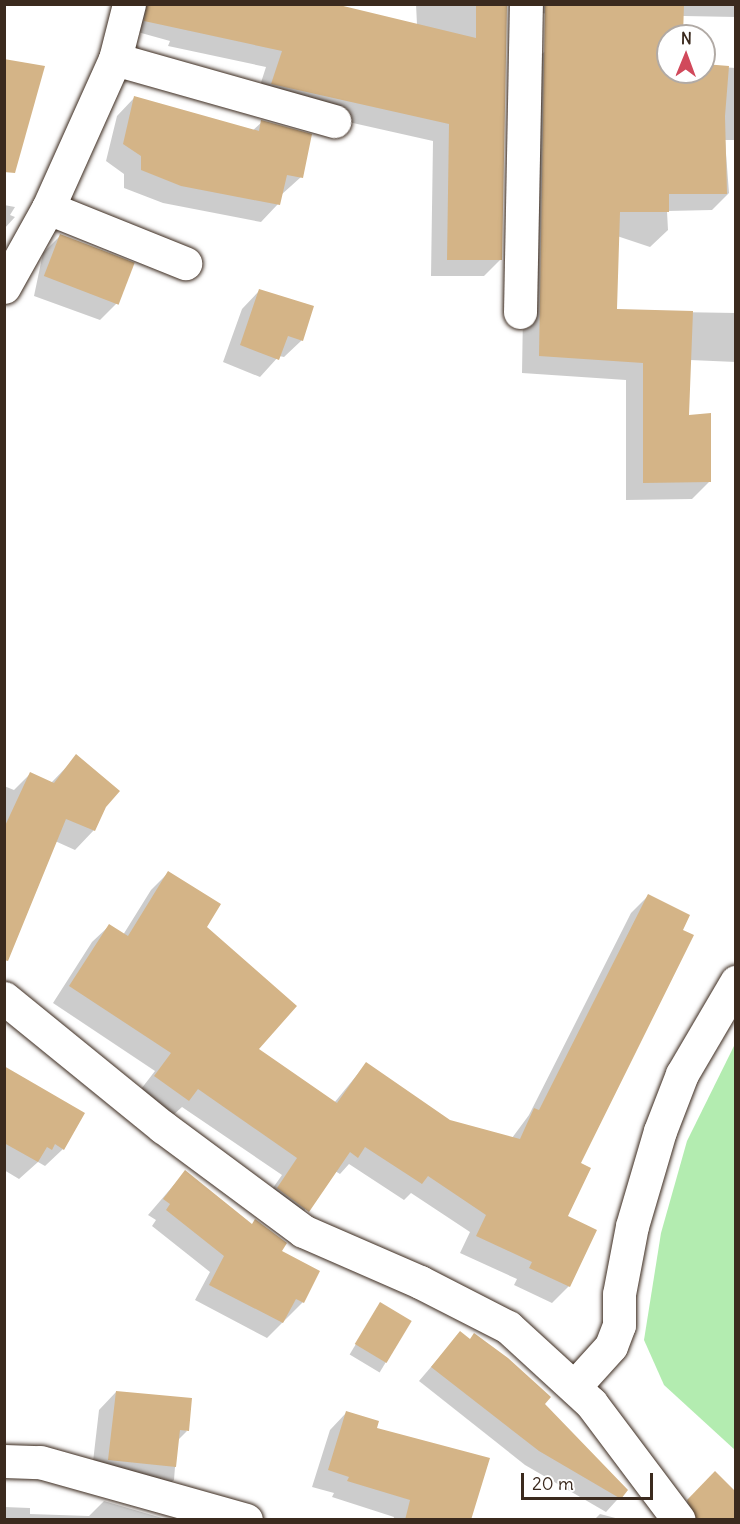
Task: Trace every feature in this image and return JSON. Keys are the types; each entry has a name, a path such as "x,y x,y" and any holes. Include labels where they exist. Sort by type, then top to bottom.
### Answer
{"street":[{"path":"4,287 48,208 116,59 129,4"},
{"path":"520,312 526,4"},
{"path":"116,59 334,121"},
{"path":"48,208 185,263"},
{"path":"574,1387 611,1347 619,1325 619,1294 632,1226 660,1131 682,1074 735,982"},
{"path":"4,998 163,1127 303,1231 420,1282 508,1327 574,1387 679,1520"},
{"path":"4,1461 40,1462 246,1520"}],"green space":[{"path":"735,1044 735,1450 664,1385 644,1340 661,1233 687,1141"}],"building":[{"path":"147,4 335,4 476,38 476,4 507,4 502,260 447,260 449,124 271,84 282,51 144,21"},
{"path":"545,4 684,4 683,24 656,24 656,84 716,84 716,65 729,66 725,116 727,194 669,194 669,212 620,212 617,309 693,311 689,415 711,413 711,482 643,483 643,363 539,356"},
{"path":"4,59 45,66 15,173 4,172"},
{"path":"134,96 259,131 261,120 312,134 303,178 287,175 280,205 181,186 141,170 141,156 123,144"},
{"path":"60,234 135,263 119,305 44,276"},
{"path":"259,289 314,306 303,341 288,336 279,360 240,345"},
{"path":"76,754 120,791 106,807 95,831 66,819 8,961 4,960 4,828 30,772 54,783"},
{"path":"168,871 221,904 207,927 297,1006 259,1049 337,1103 366,1062 450,1120 520,1139 534,1108 539,1110 648,894 690,915 683,930 694,935 581,1163 591,1168 568,1216 597,1230 570,1287 529,1268 532,1262 476,1236 486,1215 428,1176 422,1184 365,1147 358,1158 350,1152 309,1212 277,1188 297,1158 198,1089 189,1101 154,1076 171,1053 69,986 109,924 128,936"},
{"path":"4,1066 85,1113 64,1150 55,1144 52,1150 47,1147 38,1162 4,1143"},
{"path":"185,1170 252,1224 255,1219 287,1243 282,1251 320,1271 304,1303 296,1299 283,1323 209,1285 224,1256 166,1210 170,1204 163,1199"},
{"path":"380,1302 412,1321 386,1363 355,1344"},
{"path":"460,1331 470,1339 474,1333 508,1358 551,1397 545,1404 628,1490 621,1499 539,1451 431,1367"},
{"path":"116,1391 192,1398 189,1431 180,1430 176,1467 108,1460"},
{"path":"346,1411 379,1421 377,1428 490,1458 471,1520 405,1520 410,1500 347,1481 349,1477 328,1470"},
{"path":"715,1471 735,1491 735,1520 697,1520 687,1500"}]}
